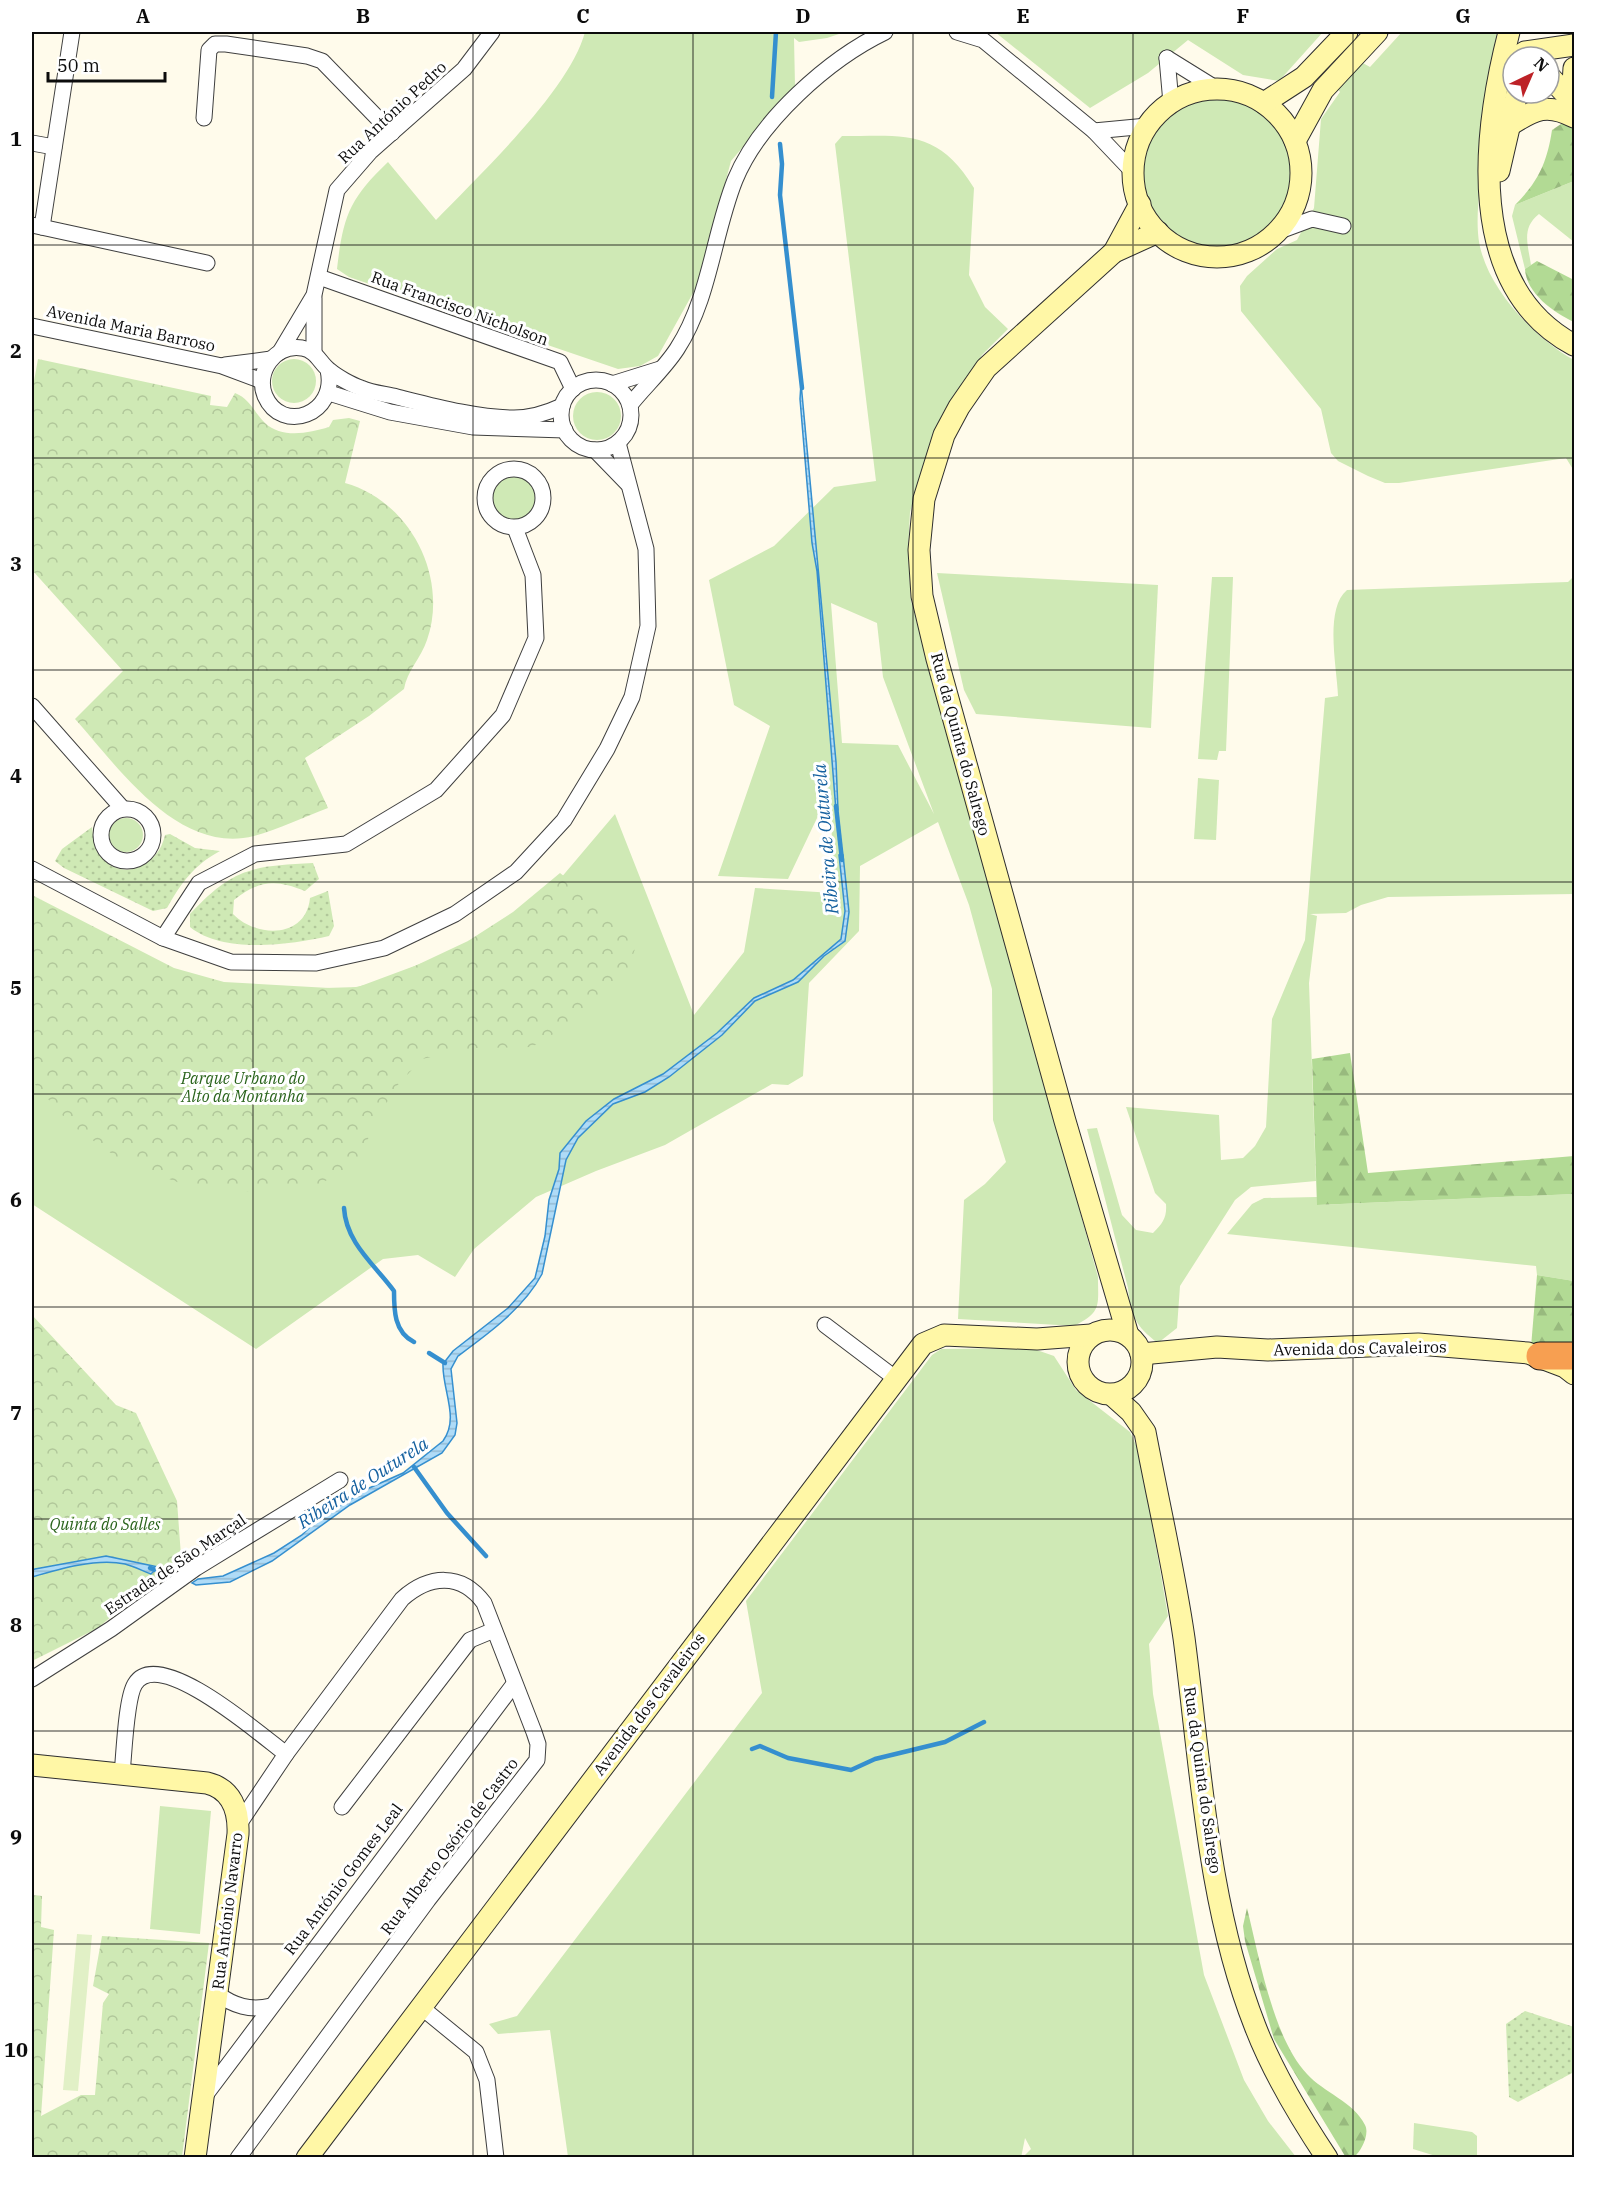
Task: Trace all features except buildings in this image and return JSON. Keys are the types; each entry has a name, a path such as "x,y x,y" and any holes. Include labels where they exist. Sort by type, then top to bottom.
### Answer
{"highway":[{"path":"1540,1356 1575,1356"}],"street":[{"path":"72,32 54,147 37,226 207,263"},
{"name":"Rua António Pedro","path":"314,352 315,295 337,189 370,152 464,69 492,32"},
{"path":"630,405 677,348 708,276 735,179 764,131 834,64 861,44 885,32"},
{"path":"957,32 983,40 1094,131 1133,172"},
{"path":"1264,103 1304,77 1347,32"},
{"path":"1295,141 1323,90 1377,32"},
{"path":"1558,32 1575,37"},
{"path":"204,118 209,50 215,44 226,44 307,56 322,61 392,133"},
{"path":"1171,103 1167,58 1217,89"},
{"path":"1574,107 1575,68"},
{"path":"1277,232 1287,219 1300,189 1300,157 1287,126 1264,103 1249,95 1217,89 1193,93 1171,103 1147,126 1135,156 1133,172 1140,204 1158,232 1185,250 1217,256 1249,250 1277,232 1312,219 1342,226"},
{"path":"1561,91 1574,107"},
{"path":"1501,102 1491,127 1491,206 1499,251 1519,295 1540,320 1575,345"},
{"path":"1491,206 1514,105"},
{"path":"1510,125 1533,111 1574,107"},
{"path":"1094,131 1147,126"},
{"path":"32,143 54,147"},
{"name":"Rua da Quinta do Salrego","path":"1114,252 1140,204"},
{"name":"Rua da Quinta do Salrego","path":"1128,1335 1062,1109 937,659 922,596 919,550 924,499 944,435 959,407 986,368 1114,252 1158,232"},
{"name":"Rua Francisco Nicholson","path":"319,277 560,362 573,389"},
{"name":"Rua António Pedro","path":"275,355 315,295"},
{"name":"Avenida Maria Barroso","path":"32,326 222,366 262,381"},
{"name":"Avenida Maria Barroso","path":"222,366 275,355 291,348 314,352"},
{"path":"314,352 328,370 361,388 440,408 513,418 542,415 562,406"},
{"path":"275,355 262,381 265,397 272,406 293,416 315,411 329,393 328,370"},
{"path":"612,384 660,369"},
{"path":"596,450 618,443 626,434 631,422 630,405 624,394 612,384 601,380 588,381 573,389 562,406 561,418 565,430 576,444 596,450 627,483"},
{"path":"329,393 390,412 472,427 565,430"},
{"path":"32,869 163,939 231,962 316,963 384,948 454,914 516,872 564,820 607,749 632,697 648,627 646,549 618,443"},
{"path":"163,939 199,883 255,854 346,844 436,790 503,716 536,638 533,575 514,528"},
{"path":"32,706 123,809"},
{"name":"Rua da Quinta do Salrego","path":"1097,1333 1114,1292"},
{"path":"825,1325 895,1378"},
{"path":"1112,1330 1128,1335 1141,1354 1139,1377 1132,1386 1112,1395 1094,1390 1080,1376 1077,1367 1080,1349 1097,1333 1112,1330"},
{"name":"Avenida dos Cavaleiros","path":"308,2157 895,1378 923,1344 944,1335 1037,1339 1097,1333"},
{"name":"Avenida dos Cavaleiros","path":"1037,1339 1060,1352 1077,1367"},
{"name":"Avenida dos Cavaleiros","path":"1141,1354 1217,1347 1268,1350 1418,1344 1528,1353 1565,1367 1575,1374"},
{"name":"Rua da Quinta do Salrego","path":"1112,1395 1131,1412 1145,1432 1184,1636 1217,1890 1242,1989 1255,2027 1286,2094 1327,2157"},
{"name":"Estrada de São Marçal","path":"32,1679 111,1629 152,1597 196,1568 340,1480"},
{"name":"Rua Alberto Osório de Castro","path":"238,1824 286,1754 402,1599 422,1584 433,1580 453,1580 470,1588 484,1603 538,1744 537,1760 428,1900 238,2157"},
{"path":"342,1807 470,1640 494,1630"},
{"path":"122,1774 133,1687 144,1676 154,1674 191,1684 286,1754"},
{"name":"Rua António Gomes Leal","path":"204,2097 514,1684"},
{"name":"Rua António Navarro","path":"32,1765 216,1785 232,1799 238,1824 195,2157"},
{"path":"216,1993 241,2007 252,2009 271,2006"},
{"path":"421,2007 476,2052 487,2080 496,2157"}],"green space":[{"path":"585,32 845,32 827,38 799,42 794,38 795,86 731,161 698,284 658,356 640,366 618,369 349,277 337,269 345,222 350,210 364,187 388,162 436,220 543,105 576,55"},
{"path":"995,32 1323,32 1279,81 1243,75 1188,40 1148,73 1090,108"},
{"path":"1402,32 1497,32 1478,202 1478,233 1481,252 1488,271 1512,307 1542,337 1574,360 1574,471 1566,458 1399,483 1385,483 1368,476 1338,461 1331,453 1321,409 1241,311 1240,286 1247,276 1277,249 1297,240 1314,208 1321,119 1340,92 1336,87 1361,62 1370,67"},
{"path":"1217,98 1246,103 1259,110 1270,120 1280,131 1287,144 1292,173 1287,202 1280,215 1270,226 1259,236 1246,243 1217,248 1188,243 1175,236 1164,226 1154,215 1147,202 1142,173 1147,144 1154,131 1164,120 1175,110 1188,103"},
{"path":"1564,122 1574,130 1574,181 1515,205 1530,188 1540,171 1552,130"},
{"path":"842,136 901,137 932,145 947,155 974,188 969,275 985,307 1008,329 982,355 930,444 910,512 908,551 911,601 1098,1277 1098,1302 1094,1312 1090,1317 1074,1326 958,1319 964,1200 985,1184 1006,1162 993,1120 992,989 969,905 938,822 860,866 859,931 809,983 803,1076 788,1085 772,1084 665,1145 536,1197 474,1249 455,1277 418,1255 383,1259 256,1349 32,1204 32,1025 259,990 358,987 487,939 549,892 615,814 694,1015 744,952 755,888 833,893 831,799 827,797 788,879 718,876 770,726 734,705 709,580 774,546 834,487 876,481 835,144","holes":["831,603 877,623 883,677 934,814 898,745 842,743"]},
{"path":"1574,181 1574,242 1539,214 1533,219 1528,231 1527,244 1531,265 1525,269 1512,216 1515,205"},
{"path":"1537,261 1574,280 1574,322 1550,308 1530,286 1525,269"},
{"path":"38,359 211,396 210,405 227,407 235,393 248,402 265,423 287,433 304,433 329,427 333,420 349,418 360,421 345,483 368,492 388,506 405,524 419,545 428,567 433,591 432,616 427,640 408,676 404,689 369,716 305,758 328,808 254,836 226,838 200,833 152,803 131,783 75,719 123,671 32,570 32,392"},
{"path":"294,359 310,365 316,381 310,397 294,403 278,397 272,381 278,365"},
{"path":"597,392 614,399 621,416 614,433 597,440 580,433 573,416 580,399"},
{"path":"514,476 530,482 536,498 530,514 514,520 498,514 492,498 498,482"},
{"path":"937,573 1158,585 1151,728 976,714 964,690"},
{"path":"1574,576 1574,894 1388,897 1361,905 1346,913 1310,914 1317,916 1309,983 1316,1181 1251,1187 1235,1200 1180,1286 1177,1328 1158,1343 1139,1325 1133,1313 1087,1129 1097,1128 1122,1215 1136,1230 1153,1233 1164,1220 1166,1204 1155,1193 1126,1107 1219,1115 1221,1160 1243,1158 1255,1146 1266,1127 1272,1019 1305,940 1325,698 1338,696 1334,625 1340,599 1347,590 1568,582"},
{"path":"1212,577 1233,577 1226,751 1219,751 1217,760 1198,759"},
{"path":"1198,778 1219,780 1216,840 1194,839"},
{"path":"126,818 138,823 143,835 138,847 126,852 114,847 109,835 114,823"},
{"path":"92,827 95,846 102,858 112,866 122,869 133,869 144,865 160,848 165,835 170,834 195,848 220,851 189,875 167,908 153,911 64,868 55,861 62,849"},
{"path":"313,863 319,879 305,891 276,883 260,885 234,900 233,914 254,927 279,930 300,921 310,898 328,891 334,926 329,936 277,944 238,944 204,936 190,927 190,914 232,878 259,868"},
{"name":"Parque Urbano do Alto da Montanha","path":"560,873 640,936 623,981 588,1013 532,1047 475,1048 422,1059 394,1089 356,1162 319,1185 252,1192 191,1187 125,1163 71,1125 32,1081 32,895 174,968 224,982 347,989 383,981 468,941 513,912"},
{"path":"1350,1053 1368,1173 1574,1156 1574,1194 1317,1205 1312,1059"},
{"path":"1574,1194 1574,1281 1537,1275 1536,1266 1227,1234 1252,1204 1264,1198 1317,1197 1318,1205"},
{"path":"1537,1275 1574,1281 1574,1347 1531,1347"},
{"name":"Quinta do Salles","path":"32,1315 116,1405 136,1413 177,1501 181,1556 98,1628 32,1661"},
{"path":"1031,1348 1054,1356 1076,1390 1130,1432 1140,1454 1168,1616 1149,1644 1153,1694 1204,1975 1244,2080 1268,2121 1296,2157 1023,2157 1031,2149 1025,2138 1021,2158 568,2157 550,2030 498,2034 489,2024 517,2016 762,1693 746,1601 932,1355 941,1349"},
{"path":"160,1806 211,1811 200,1934 150,1929"},
{"path":"32,1895 42,1896 41,1927 54,1930 41,2116 81,2095 95,2095 103,2003 109,1994 93,1986 102,1936 209,1943 182,2157 32,2158"},
{"path":"1247,1908 1262,1972 1285,2040 1307,2074 1354,2110 1365,2125 1364,2142 1354,2157 1345,2156 1274,2039 1245,1941 1243,1926"},
{"path":"77,1934 92,1935 78,2091 63,2090"},
{"path":"1525,2011 1574,2027 1574,2072 1518,2102 1509,2097 1506,2024"},
{"path":"1414,2123 1472,2132 1477,2136 1477,2157 1439,2157 1413,2149"}],"water":[{"path":"801,383 836,762 838,810 836,811 817,571 812,543 800,399"},
{"path":"839,855 843,855 849,912 845,941 824,956 798,982 755,1001 722,1035 669,1077 645,1092 613,1104 578,1138 566,1160 542,1274 526,1298 493,1329 458,1356 451,1369 457,1423 455,1435 442,1453 350,1505 272,1561 230,1582 196,1585 192,1583 198,1579 223,1576 274,1553 302,1535 317,1520 367,1489 403,1473 443,1441 448,1432 450,1413 443,1364 453,1351 508,1308 535,1278 545,1236 549,1200 559,1169 560,1153 586,1121 614,1099 663,1074 717,1033 754,998 793,980 841,939 845,911"},
{"path":"106,1556 158,1567 151,1574 125,1564 102,1562 78,1565 32,1577 32,1570 35,1569"}],"waterway":[{"path":"772,97 776,32"},
{"path":"780,144 782,164 780,195 802,388"},
{"name":"Ribeira de Outurela","path":"836,806 842,860"},
{"path":"344,1208 346,1221 356,1243 394,1291 395,1313 402,1332 414,1342"},
{"path":"429,1353 445,1363"},
{"path":"414,1467 447,1513 486,1556"},
{"name":"Ribeira de Outurela","path":"150,1568 176,1577"},
{"path":"752,1749 760,1746 788,1758 851,1770 875,1759 945,1742 984,1722"}]}
